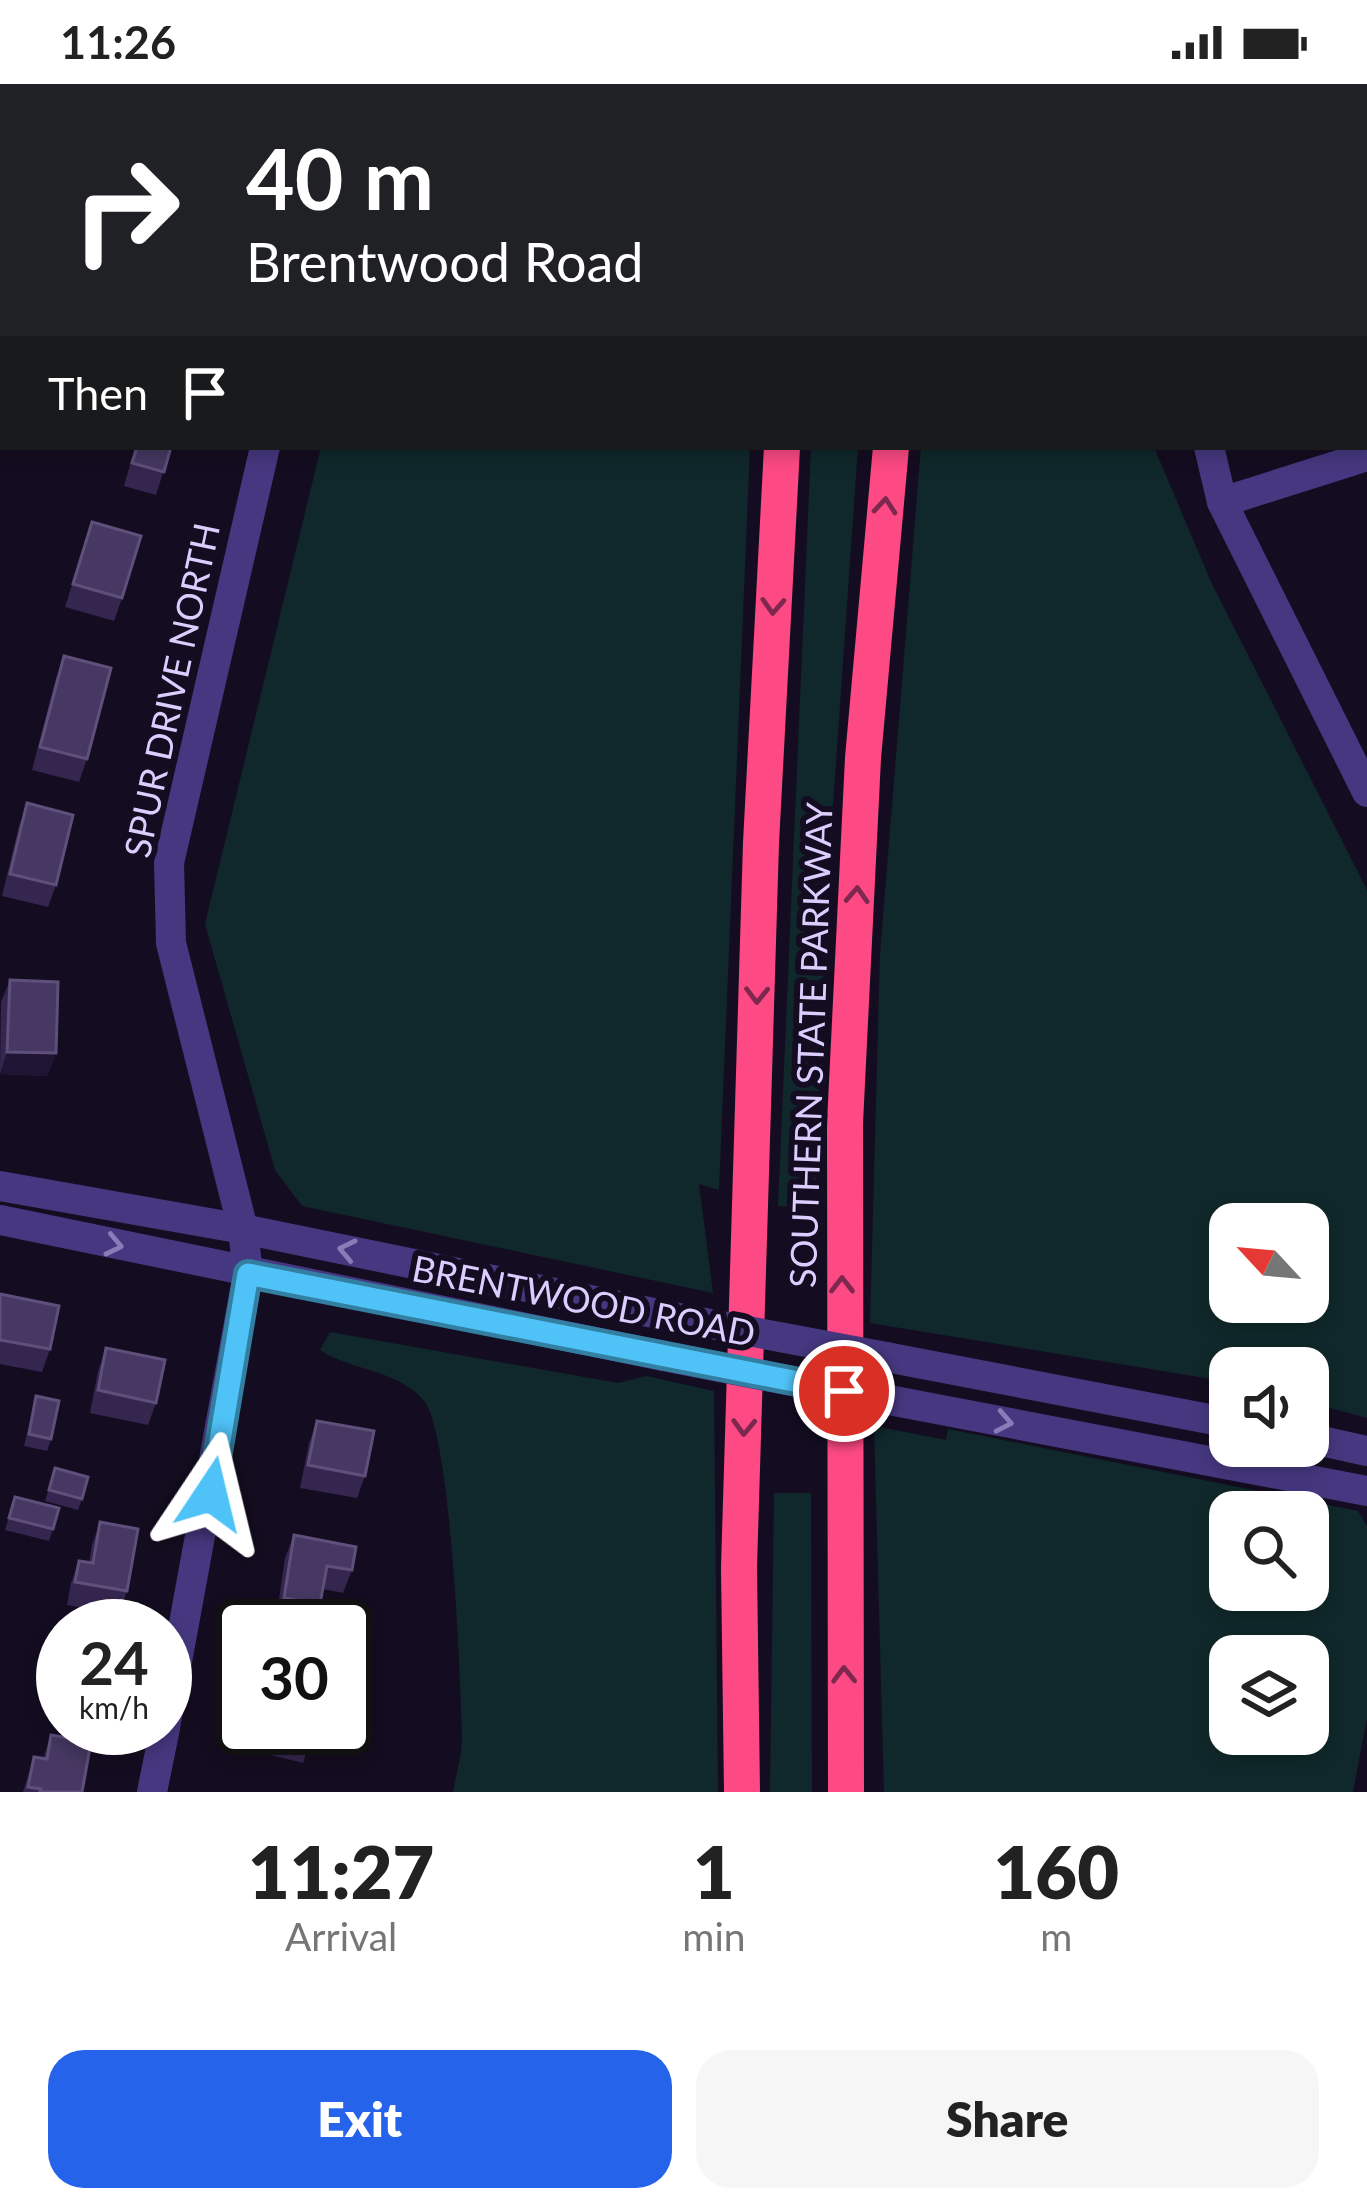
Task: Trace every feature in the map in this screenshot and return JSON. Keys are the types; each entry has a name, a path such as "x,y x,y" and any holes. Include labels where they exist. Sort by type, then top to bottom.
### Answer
{"highway":[{"name":"SOUTHERN STATE PARKWAY","path":"742,1792 739,1567 760,843 782,450"},
{"name":"SOUTHERN STATE PARKWAY","path":"846,1792 845,1123 863,758 891,450"}],"street":[{"name":"SPUR DRIVE NORTH","path":"189,1599 248,1274 243,1229 171,943 169,863 264,450"},
{"path":"1210,450 1222,502 1367,792"},
{"path":"1222,502 1367,456"},
{"name":"BRENTWOOD ROAD","path":"0,1186 243,1229 1209,1419"},
{"name":"BRENTWOOD ROAD","path":"0,1220 248,1274 1367,1491"},
{"path":"1329,1443 1367,1451"},
{"name":"SPUR DRIVE NORTH","path":"152,1792 160,1755"}],"green space":[{"path":"320,450 750,450 719,1190 699,1184 713,1293 302,1206 275,1170 205,924"},
{"path":"811,450 858,450 825,920 815,1208 778,1206"},
{"path":"921,450 1155,450 1211,582 1367,890 1367,1418 1329,1408 1329,1347 1209,1347 1209,1379 870,1323 880,954"},
{"path":"330,1332 618,1383 646,1376 714,1391 718,1792 453,1792 462,1745 459,1667 448,1509 434,1424 425,1402 403,1383 320,1350"},
{"path":"874,1426 946,1440 948,1429 1258,1491 1209,1491 1209,1611 1329,1611 1329,1505 1358,1511 1367,1526 1367,1718 1353,1792 884,1792"},
{"path":"774,1493 811,1493 812,1792 770,1792"}],"building":[{"path":"136,450 170,450 164,472 132,463"},
{"path":"92,522 141,536 122,598 73,584"},
{"path":"64,656 111,668 87,759 40,747"},
{"path":"27,803 73,815 56,885 10,874"},
{"path":"10,980 58,982 56,1053 7,1052"},
{"path":"0,1294 59,1306 50,1349 0,1340"},
{"path":"106,1348 165,1360 156,1403 98,1390"},
{"path":"36,1396 59,1401 51,1439 29,1434"},
{"path":"317,1421 374,1431 365,1476 308,1465"},
{"path":"55,1468 88,1477 82,1499 49,1490"},
{"path":"15,1497 59,1508 53,1529 9,1518"},
{"path":"100,1522 138,1529 127,1591 75,1582 79,1561 93,1563"},
{"path":"294,1535 356,1547 352,1570 327,1566 321,1599 284,1598"},
{"path":"48,1755 89,1755 82,1792 40,1792 28,1787 34,1757 47,1759"}],"route":[{"path":"211,1494 248,1274 844,1391"}]}
